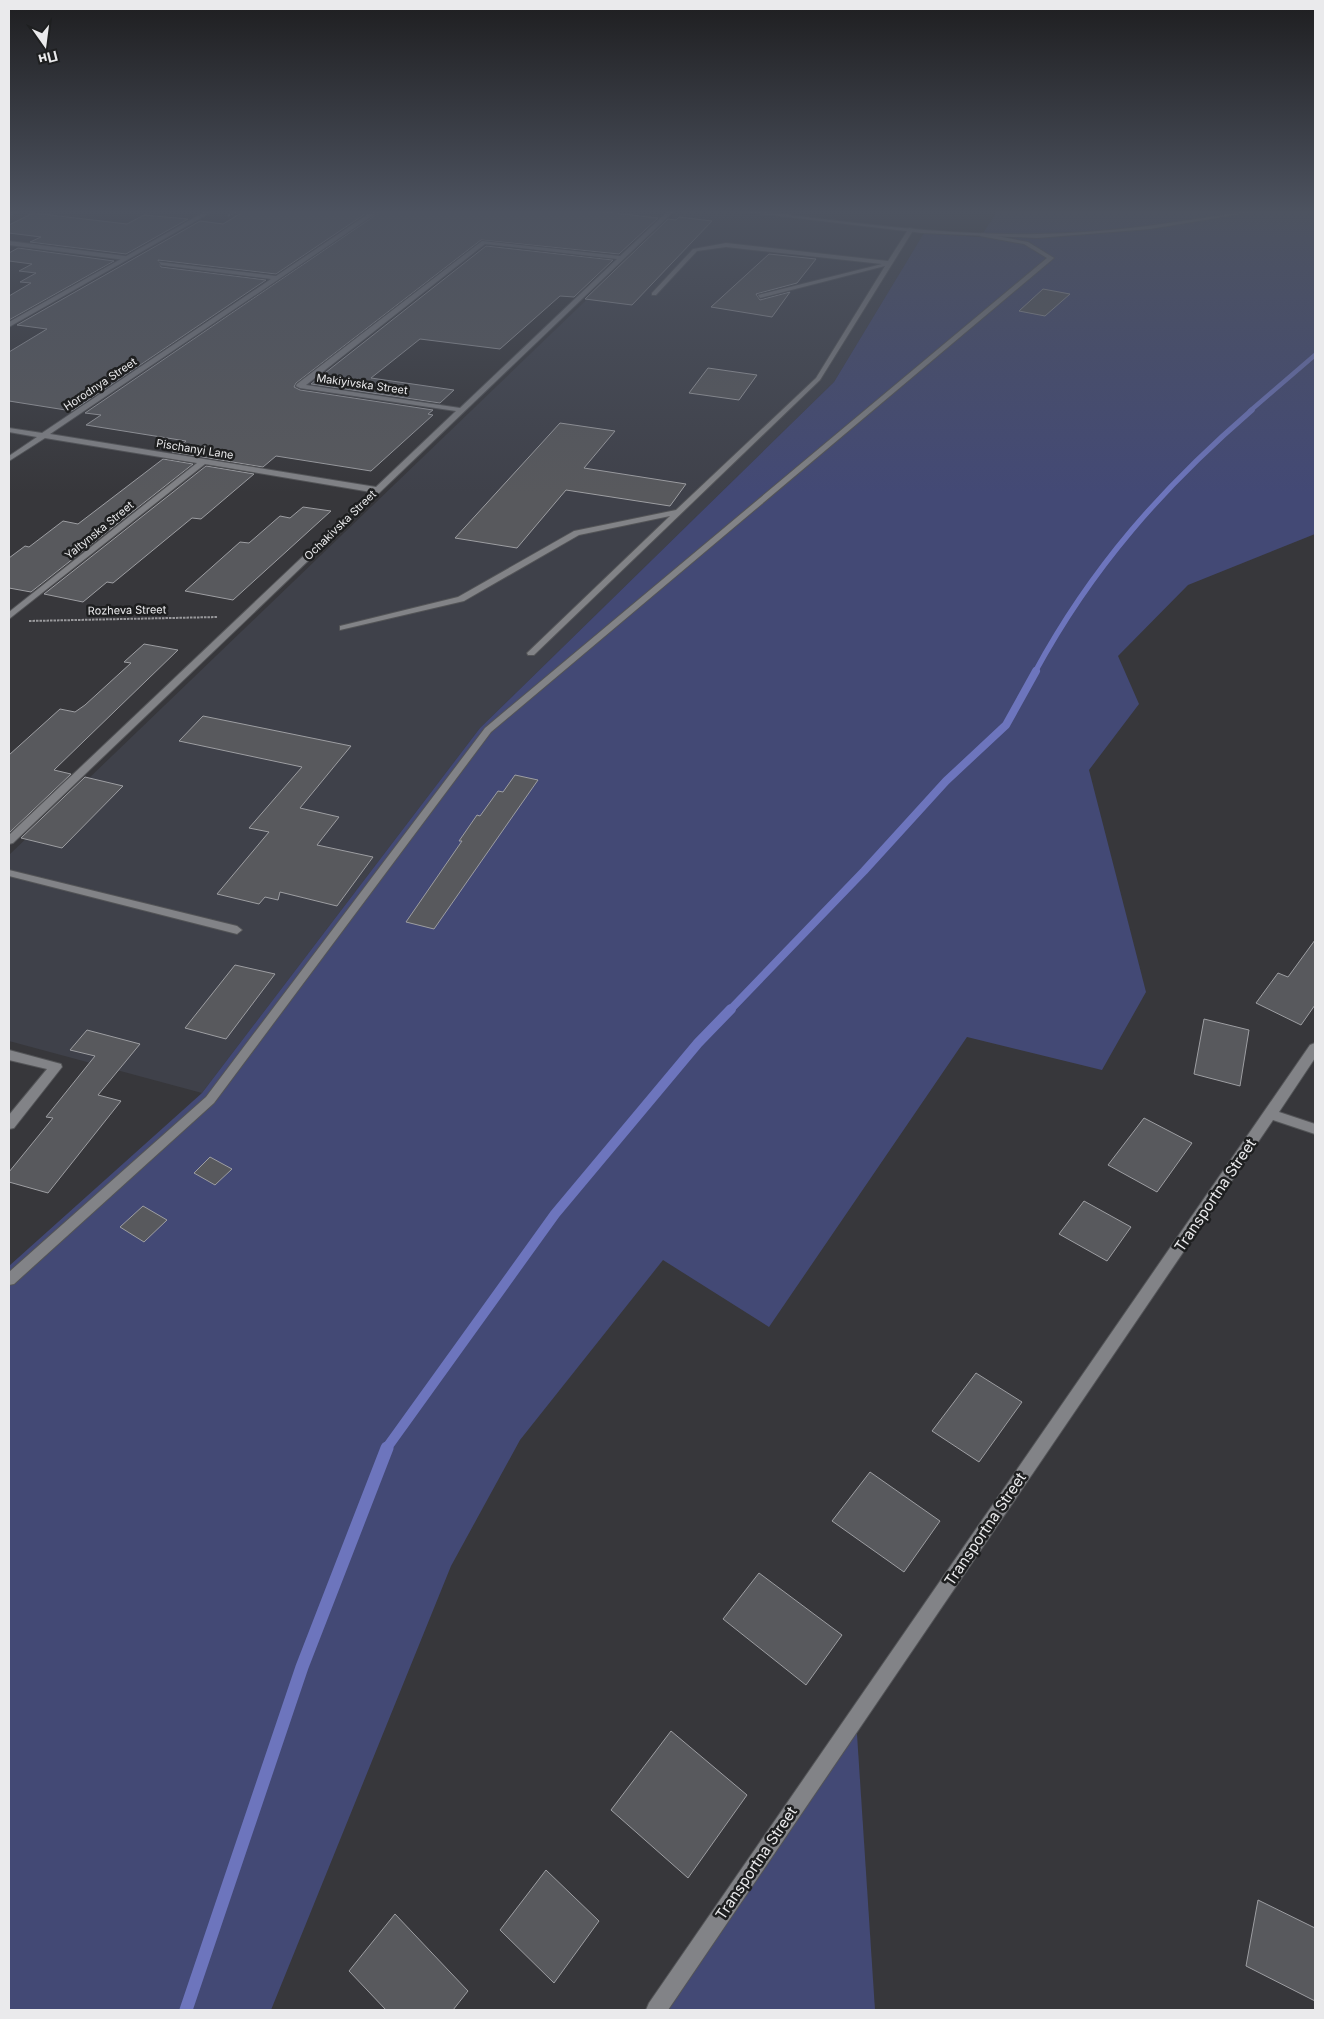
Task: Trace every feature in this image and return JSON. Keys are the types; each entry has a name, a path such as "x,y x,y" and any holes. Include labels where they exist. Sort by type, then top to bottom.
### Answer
{"street":[{"path":"9,325 45,304"},
{"name":"Horodnya Street","path":"9,459 238,304"},
{"name":"Makiyivska Street","path":"404,304 300,386 462,410"},
{"name":"Ochakivska Street","path":"9,841 573,304"},
{"name":"Pischanyi Lane","path":"9,430 377,490"},
{"name":"Yaltynska Street","path":"9,616 203,462"},
{"name":"Transportna Street","path":"656,2010 1315,1048"},
{"path":"9,1055 56,1067 9,1124"},
{"path":"1270,1114 1315,1129"}],"lane":[{"path":"531,653 818,379 865,304"},
{"path":"9,1280 210,1100 488,730 996,304"},
{"path":"344,628 461,599 577,533 678,512"},
{"path":"9,873 237,930"}],"path":[{"name":"Rozheva Street","path":"28,621 245,616"}],"shaded area":[{"path":"582,304 881,304 834,382 480,728 202,1093 9,1041 9,855"},
{"path":"881,304 1315,304 1315,534 1188,585 1118,656 1139,704 1089,770 1146,992 1102,1070 967,1037 769,1327 663,1260 520,1440 451,1566 271,2010 9,2010 9,1266 202,1093 480,728 834,382"},
{"path":"856,1719 875,2010 656,2010"}],"building":[{"path":"9,304 37,304 9,320"},
{"path":"54,304 230,304 72,411 9,401 9,352 47,329 17,325"},
{"path":"245,304 398,304 296,383 294,387 300,390 433,410 428,414 433,415 371,471 276,456 263,467 172,452 186,441 86,425 101,415 85,413"},
{"path":"412,304 551,304 500,349 420,339 371,378 454,390 440,403 311,384"},
{"path":"714,304 781,304 772,317 711,307"},
{"path":"1026,304 1058,304 1045,316 1019,311"},
{"path":"708,368 757,375 739,400 689,393"},
{"path":"560,423 615,431 584,468 686,484 670,506 566,490 517,548 455,538"},
{"path":"163,459 193,464 31,592 9,588 9,558 25,546 29,547 63,521 78,524"},
{"path":"206,466 254,474 201,519 192,518 113,583 107,582 83,602 44,594"},
{"path":"303,507 331,511 233,600 185,591 240,542 249,543 280,516 290,518"},
{"path":"144,644 178,650 54,770 71,774 9,833 9,755 60,709 75,712 85,705 131,663 124,662"},
{"path":"203,716 351,746 300,808 339,817 317,845 373,857 337,906 280,892 278,900 265,897 259,904 217,894 269,832 249,828 302,767 179,741"},
{"path":"515,775 538,780 434,929 406,922 462,841 459,841 477,815 480,816 498,791 503,792"},
{"path":"85,777 123,786 62,848 21,838"},
{"path":"1315,940 1315,1005 1301,1025 1256,1003 1278,973 1288,977"},
{"path":"235,965 275,974 226,1039 185,1028"},
{"path":"1204,1019 1249,1030 1240,1086 1194,1074"},
{"path":"87,1030 140,1044 98,1095 121,1101 48,1193 9,1182 9,1172 53,1118 46,1117 95,1056 70,1050"},
{"path":"1144,1118 1192,1143 1157,1192 1108,1165"},
{"path":"210,1157 232,1169 215,1185 194,1173"},
{"path":"1084,1201 1131,1227 1107,1261 1059,1234"},
{"path":"143,1206 167,1220 144,1242 120,1227"},
{"path":"976,1373 1022,1402 979,1462 932,1431"},
{"path":"870,1472 940,1521 904,1572 832,1521"},
{"path":"759,1573 842,1635 806,1685 723,1619"},
{"path":"671,1731 747,1795 688,1878 611,1810"},
{"path":"546,1870 599,1921 554,1983 500,1930"},
{"path":"1258,1900 1315,1928 1315,2001 1246,1966"},
{"path":"395,1914 468,1991 453,2010 386,2010 349,1971"}],"waterway":[{"path":"1250,411 1315,355"},
{"path":"1035,672 1080,598 1131,531 1188,469 1252,410"},
{"path":"730,1010 864,871 946,781 1006,725 1036,671"},
{"path":"386,1449 555,1214 698,1043 731,1009"},
{"path":"186,2010 302,1667 387,1448"}]}
